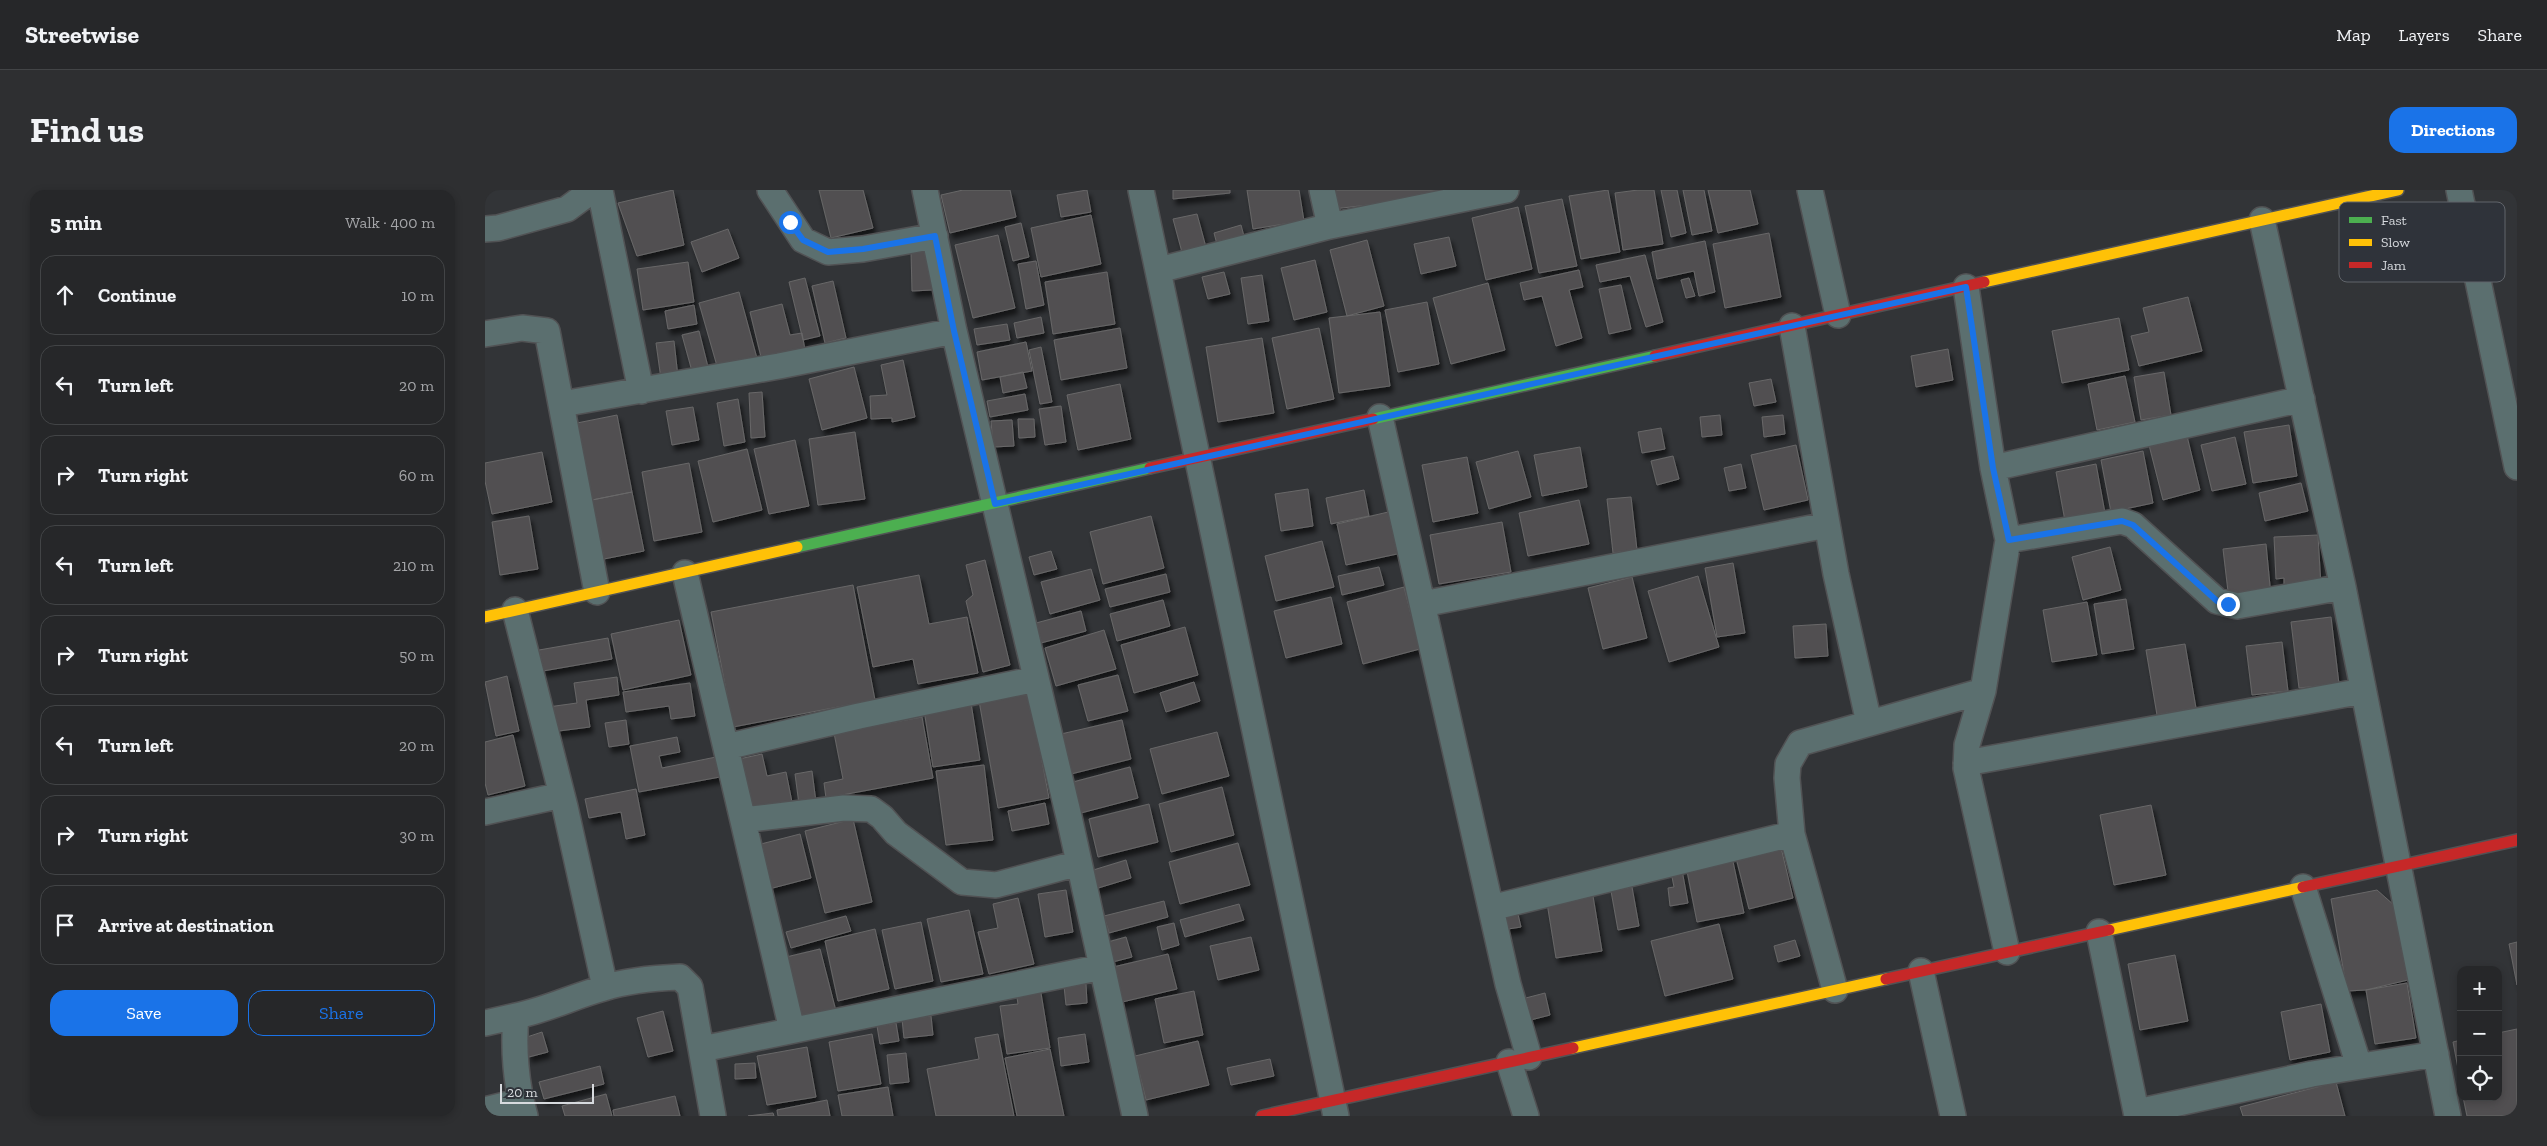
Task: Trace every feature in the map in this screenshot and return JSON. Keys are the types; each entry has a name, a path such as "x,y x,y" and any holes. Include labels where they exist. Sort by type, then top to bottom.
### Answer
{"street":[{"path":"485,229 499,228 567,209 599,190 641,391"},
{"path":"770,190 803,240 828,252 863,249 935,236"},
{"path":"925,190 954,331 1079,863 1135,1116"},
{"path":"1141,190 1199,458 1334,1108"},
{"path":"1322,190 1330,226"},
{"path":"1159,270 1330,226 1471,194 1506,190"},
{"path":"1810,190 1837,315"},
{"path":"2343,202 2397,190"},
{"path":"485,617 2339,203"},
{"path":"2262,220 2343,587 2448,1116"},
{"path":"2482,282 2509,388 2517,467"},
{"path":"1966,287 1993,468 2009,540 1983,690 1967,745 1966,763 2007,952"},
{"path":"1792,326 1827,525 1869,723"},
{"path":"485,334 522,328 547,331 597,592"},
{"path":"562,404 779,366 954,331"},
{"path":"1993,468 2302,399"},
{"path":"1380,418 1508,984 1526,1116"},
{"path":"2009,540 2122,521 2133,525 2217,601 2237,606 2343,587"},
{"path":"1423,604 1827,525"},
{"path":"685,573 792,1030"},
{"path":"515,610 562,795 605,987"},
{"path":"726,747 859,716 1036,679"},
{"path":"1835,990 1792,834 1787,778 1788,764 1800,743 1983,690"},
{"path":"1966,763 2363,690"},
{"path":"485,812 562,795"},
{"path":"743,820 845,808 871,809 882,817 896,833 962,882 996,886 1079,863"},
{"path":"1491,908 1792,834"},
{"path":"1262,1116 1334,1108 1519,1060 2517,840"},
{"path":"2303,887 2359,1066"},
{"path":"2099,932 2137,1114 2312,1074 2436,1054"},
{"path":"702,1049 1102,967"},
{"path":"1921,972 1953,1116"},
{"path":"485,1023 534,1013 605,987 658,978 680,977 690,987 713,1116"},
{"path":"485,1110 523,1109 515,1036 517,1016"}],"building":[{"path":"673,190 684,245 637,256 618,203"},
{"path":"819,190 863,190 873,228 831,238"},
{"path":"963,190 1010,190 1016,217 950,233 941,195"},
{"path":"1087,190 1091,212 1061,217 1057,195"},
{"path":"1173,190 1230,190 1230,193 1173,199"},
{"path":"1247,190 1299,190 1304,221 1253,229"},
{"path":"1331,190 1439,190 1440,197 1333,209"},
{"path":"1608,190 1620,252 1581,259 1569,196"},
{"path":"1654,190 1663,244 1623,250 1615,193"},
{"path":"1661,190 1677,190 1686,233 1671,237"},
{"path":"1683,190 1704,190 1712,231 1692,235"},
{"path":"1708,190 1750,190 1758,224 1718,233"},
{"path":"1562,199 1577,266 1539,273 1525,206"},
{"path":"1518,207 1532,269 1486,280 1472,218"},
{"path":"1197,214 1207,251 1183,256 1173,219"},
{"path":"1091,215 1101,264 1041,277 1031,228"},
{"path":"1021,223 1029,257 1013,261 1005,227"},
{"path":"1241,225 1245,240 1218,248 1214,233"},
{"path":"728,229 739,258 702,272 691,242"},
{"path":"1769,233 1781,297 1725,308 1713,244"},
{"path":"998,235 1015,308 973,318 955,245"},
{"path":"1449,237 1456,266 1421,274 1414,244"},
{"path":"1367,240 1384,306 1347,316 1330,250"},
{"path":"1705,241 1715,292 1699,296 1694,271 1657,279 1652,252"},
{"path":"911,251 931,251 932,290 912,291"},
{"path":"1645,255 1663,322 1646,327 1630,276 1600,282 1596,265"},
{"path":"1315,260 1327,312 1294,320 1281,268"},
{"path":"1036,261 1044,305 1026,309 1018,264"},
{"path":"688,262 694,302 643,310 637,269"},
{"path":"1579,270 1583,287 1569,290 1582,338 1556,346 1542,296 1524,300 1520,283"},
{"path":"1107,272 1115,324 1053,334 1045,282"},
{"path":"1224,272 1230,294 1208,299 1202,277"},
{"path":"1262,275 1269,321 1248,324 1241,278"},
{"path":"805,278 820,336 803,340 789,282"},
{"path":"1689,278 1695,296 1686,298 1681,280"},
{"path":"833,281 846,338 825,343 812,286"},
{"path":"1488,283 1505,350 1451,364 1433,298"},
{"path":"1621,285 1631,329 1609,334 1599,289"},
{"path":"739,292 758,362 719,373 699,303"},
{"path":"2188,297 2202,351 2139,366 2131,336 2149,332 2143,308"},
{"path":"1427,302 1439,364 1398,372 1385,310"},
{"path":"782,304 790,335 802,333 805,350 762,361 750,312"},
{"path":"694,305 697,324 668,329 665,311"},
{"path":"1380,312 1390,386 1339,393 1329,318"},
{"path":"1041,317 1044,333 1017,338 1014,323"},
{"path":"2119,318 2129,370 2062,383 2052,331"},
{"path":"1007,324 1010,340 977,345 974,329"},
{"path":"1120,328 1127,368 1061,380 1054,340"},
{"path":"1319,328 1334,399 1287,409 1272,338"},
{"path":"699,331 709,371 693,375 682,335"},
{"path":"1262,338 1274,413 1218,422 1206,347"},
{"path":"674,341 678,377 661,379 656,343"},
{"path":"1026,342 1032,371 982,380 977,352"},
{"path":"1041,347 1052,402 1040,404 1029,350"},
{"path":"1948,349 1953,380 1916,387 1911,356"},
{"path":"903,360 915,417 892,422 892,418 871,419 870,396 887,395 881,365"},
{"path":"854,367 867,418 822,430 809,379"},
{"path":"1023,372 1027,388 1003,393 1000,377"},
{"path":"2164,372 2171,415 2141,420 2134,377"},
{"path":"2125,376 2135,422 2097,430 2088,384"},
{"path":"1771,379 1776,402 1754,406 1749,383"},
{"path":"1120,384 1131,439 1078,450 1067,395"},
{"path":"762,392 765,437 751,438 749,393"},
{"path":"1025,394 1028,410 990,417 987,401"},
{"path":"738,399 745,442 724,446 717,403"},
{"path":"1061,406 1066,442 1045,445 1039,409"},
{"path":"693,407 699,440 672,445 666,411"},
{"path":"617,415 632,492 592,500 577,423"},
{"path":"1720,415 1722,435 1702,437 1700,417"},
{"path":"1783,415 1785,434 1764,437 1762,417"},
{"path":"1018,419 1034,419 1035,437 1019,438"},
{"path":"1012,420 1014,446 993,447 991,421"},
{"path":"2289,425 2297,476 2253,483 2244,432"},
{"path":"1661,428 1665,449 1642,453 1638,432"},
{"path":"855,432 865,499 818,505 809,439"},
{"path":"2187,436 2200,490 2163,500 2149,445"},
{"path":"2235,437 2246,484 2212,491 2201,445"},
{"path":"795,440 809,506 769,514 754,449"},
{"path":"1796,445 1808,500 1764,510 1751,455"},
{"path":"1580,447 1587,487 1542,496 1534,455"},
{"path":"747,449 762,510 713,522 698,461"},
{"path":"1518,451 1531,497 1489,509 1476,462"},
{"path":"2143,451 2153,503 2111,512 2101,460"},
{"path":"542,452 552,502 492,514 485,481 485,463"},
{"path":"1673,456 1679,479 1657,485 1651,461"},
{"path":"1467,457 1478,513 1433,522 1422,465"},
{"path":"689,463 702,532 654,541 642,472"},
{"path":"1741,464 1746,488 1729,491 1724,468"},
{"path":"2096,464 2105,513 2065,521 2056,472"},
{"path":"2301,483 2308,511 2265,521 2259,493"},
{"path":"1308,489 1313,526 1281,531 1275,494"},
{"path":"1364,490 1369,516 1331,524 1326,498"},
{"path":"632,492 644,551 604,559 592,500"},
{"path":"1631,497 1637,550 1613,553 1607,499"},
{"path":"1579,500 1589,544 1528,556 1519,513"},
{"path":"1401,509 1411,551 1346,565 1337,524"},
{"path":"529,516 538,569 500,575 492,522"},
{"path":"1151,516 1164,568 1103,584 1090,532"},
{"path":"1502,522 1511,572 1439,584 1430,535"},
{"path":"2318,535 2321,587 2284,588 2284,578 2276,579 2274,537"},
{"path":"1322,541 1334,587 1276,601 1265,556"},
{"path":"2266,544 2271,596 2229,600 2223,549"},
{"path":"2110,547 2121,590 2083,600 2072,557"},
{"path":"1051,551 1057,569 1034,575 1029,557"},
{"path":"985,560 1010,665 983,672 966,601 973,595 966,565"},
{"path":"1733,563 1745,633 1717,637 1705,568"},
{"path":"1379,567 1384,585 1342,595 1338,576"},
{"path":"1091,569 1100,600 1050,614 1041,582"},
{"path":"1166,574 1170,592 1110,607 1105,589"},
{"path":"919,575 929,624 967,617 978,673 918,684 913,659 873,667 857,587"},
{"path":"1698,576 1719,647 1669,662 1648,591"},
{"path":"1632,577 1647,638 1603,649 1588,588"},
{"path":"853,585 875,700 733,727 711,612"},
{"path":"1404,587 1420,649 1363,664 1347,602"},
{"path":"1331,597 1342,644 1286,658 1274,611"},
{"path":"2126,599 2134,649 2102,654 2094,604"},
{"path":"1163,600 1170,626 1117,641 1110,614"},
{"path":"2087,602 2097,655 2052,662 2043,610"},
{"path":"1081,611 1086,631 1041,643 1036,623"},
{"path":"2331,617 2339,684 2299,688 2291,622"},
{"path":"679,620 691,675 623,690 611,634"},
{"path":"1826,624 1828,656 1795,658 1793,626"},
{"path":"1185,627 1198,675 1134,693 1121,645"},
{"path":"1104,630 1116,669 1056,686 1045,648"},
{"path":"608,638 612,659 543,671 539,650"},
{"path":"2282,642 2288,691 2252,695 2246,646"},
{"path":"2185,644 2196,708 2157,715 2146,650"},
{"path":"1118,675 1128,711 1088,721 1078,685"},
{"path":"507,676 519,731 496,736 485,682"},
{"path":"617,677 619,695 586,700 590,727 551,732 548,707 577,703 574,683"},
{"path":"1194,682 1200,701 1166,712 1160,693"},
{"path":"690,683 695,716 671,719 669,706 626,712 623,692"},
{"path":"1028,686 1049,798 998,808 978,695"},
{"path":"971,703 980,760 933,767 924,710"},
{"path":"922,717 933,778 826,798 824,783 843,779 834,733"},
{"path":"626,720 629,744 609,747 605,723"},
{"path":"1122,720 1131,759 1071,774 1061,734"},
{"path":"1217,732 1229,776 1162,794 1150,749"},
{"path":"513,735 525,786 488,795 485,783 485,742"},
{"path":"677,737 680,752 659,756 662,768 716,757 720,777 639,792 630,746"},
{"path":"762,754 767,776 786,772 793,807 751,815 739,759"},
{"path":"984,765 993,840 946,845 936,771"},
{"path":"1130,767 1138,798 1081,813 1073,782"},
{"path":"812,771 816,802 799,804 795,774"},
{"path":"1222,787 1234,835 1171,852 1159,804"},
{"path":"636,789 645,835 626,839 621,812 589,818 585,799"},
{"path":"1045,803 1049,824 1012,831 1008,811"},
{"path":"1149,804 1158,842 1098,857 1089,819"},
{"path":"2151,805 2166,875 2114,885 2100,815"},
{"path":"853,819 872,902 825,913 805,831"},
{"path":"800,834 811,878 769,889 757,845"},
{"path":"1238,843 1250,885 1180,904 1169,862"},
{"path":"1780,843 1793,898 1749,909 1735,854"},
{"path":"1732,857 1744,913 1697,922 1686,866"},
{"path":"1126,860 1131,878 1095,889 1090,871"},
{"path":"1682,870 1688,903 1670,906 1668,888 1674,887 1671,872"},
{"path":"1632,887 1639,926 1618,930 1611,891"},
{"path":"1066,890 1073,932 1045,937 1038,894"},
{"path":"2377,890 2395,906 2408,980 2366,990 2347,991 2331,899"},
{"path":"1593,896 1602,951 1556,958 1547,903"},
{"path":"1018,898 1034,964 989,974 978,932 998,928 993,904"},
{"path":"1164,901 1168,917 1109,933 1104,916"},
{"path":"1239,904 1244,920 1185,937 1180,920"},
{"path":"969,910 983,974 941,982 927,919"},
{"path":"1517,910 1521,927 1502,930 1499,914"},
{"path":"846,916 851,931 791,948 786,932"},
{"path":"921,922 933,981 895,989 882,930"},
{"path":"1174,923 1179,945 1162,950 1157,927"},
{"path":"1719,924 1733,979 1665,996 1651,941"},
{"path":"875,929 889,989 838,1001 825,941"},
{"path":"1126,937 1132,957 1109,963 1104,943"},
{"path":"1251,937 1259,970 1218,980 1210,946"},
{"path":"1795,940 1800,956 1778,962 1774,946"},
{"path":"2517,942 2517,985 2509,944"},
{"path":"820,949 836,1011 799,1020 782,958"},
{"path":"1168,954 1177,989 1118,1003 1109,968"},
{"path":"2175,955 2188,1021 2140,1030 2128,964"},
{"path":"2407,983 2416,1038 2375,1044 2366,990"},
{"path":"1086,984 1087,1003 1066,1005 1064,986"},
{"path":"1040,987 1050,1048 1007,1054 1000,1006 1018,1004 1016,991"},
{"path":"1194,991 1203,1035 1164,1043 1155,999"},
{"path":"1545,993 1550,1015 1523,1022 1518,1000"},
{"path":"2321,1004 2330,1052 2290,1060 2281,1012"},
{"path":"663,1011 673,1051 648,1057 637,1018"},
{"path":"931,1016 933,1035 904,1038 902,1019"},
{"path":"896,1023 899,1041 880,1044 877,1026"},
{"path":"2517,1029 2517,1116 2467,1116 2464,1101 2502,1101 2502,1032"},
{"path":"542,1032 548,1052 529,1057 524,1038"},
{"path":"872,1034 881,1084 838,1091 829,1042"},
{"path":"998,1034 1014,1116 936,1116 927,1069 979,1059 975,1038"},
{"path":"1085,1034 1089,1062 1061,1066 1058,1038"},
{"path":"1198,1041 1209,1085 1146,1100 1135,1056"},
{"path":"2457,1041 2457,1063 2453,1042"},
{"path":"807,1047 816,1097 767,1105 757,1056"},
{"path":"1050,1049 1064,1116 1017,1116 1005,1058"},
{"path":"906,1053 909,1082 890,1084 887,1055"},
{"path":"1270,1059 1274,1076 1231,1085 1227,1068"},
{"path":"755,1063 756,1078 735,1079 735,1064"},
{"path":"600,1066 604,1084 544,1099 539,1082"},
{"path":"2336,1082 2345,1116 2243,1116 2240,1107"},
{"path":"888,1087 893,1116 842,1116 838,1095"},
{"path":"606,1094 612,1116 565,1116 562,1106"},
{"path":"675,1096 680,1116 614,1116 613,1110"},
{"path":"827,1100 830,1116 778,1116 777,1110"},
{"path":"773,1113 774,1116 748,1116"}],"traffic: fast":[{"path":"1373,419 1655,356"},
{"path":"797,547 1150,468"}],"traffic: slow":[{"path":"2344,202 2398,190"},
{"path":"1984,282 2339,203"},
{"path":"485,617 797,547"},
{"path":"2109,930 2303,887"},
{"path":"1573,1048 1886,979"}],"traffic: jam":[{"path":"1655,356 1984,282"},
{"path":"1150,468 1373,419"},
{"path":"2303,887 2517,840"},
{"path":"1886,979 2109,930"},
{"path":"1262,1116 1573,1048"}],"route":[{"path":"790,222 803,240 828,252 863,249 935,236 954,331 995,504 1966,287 1993,468 2009,540 2122,521 2133,525 2217,601 2228,604"}]}
